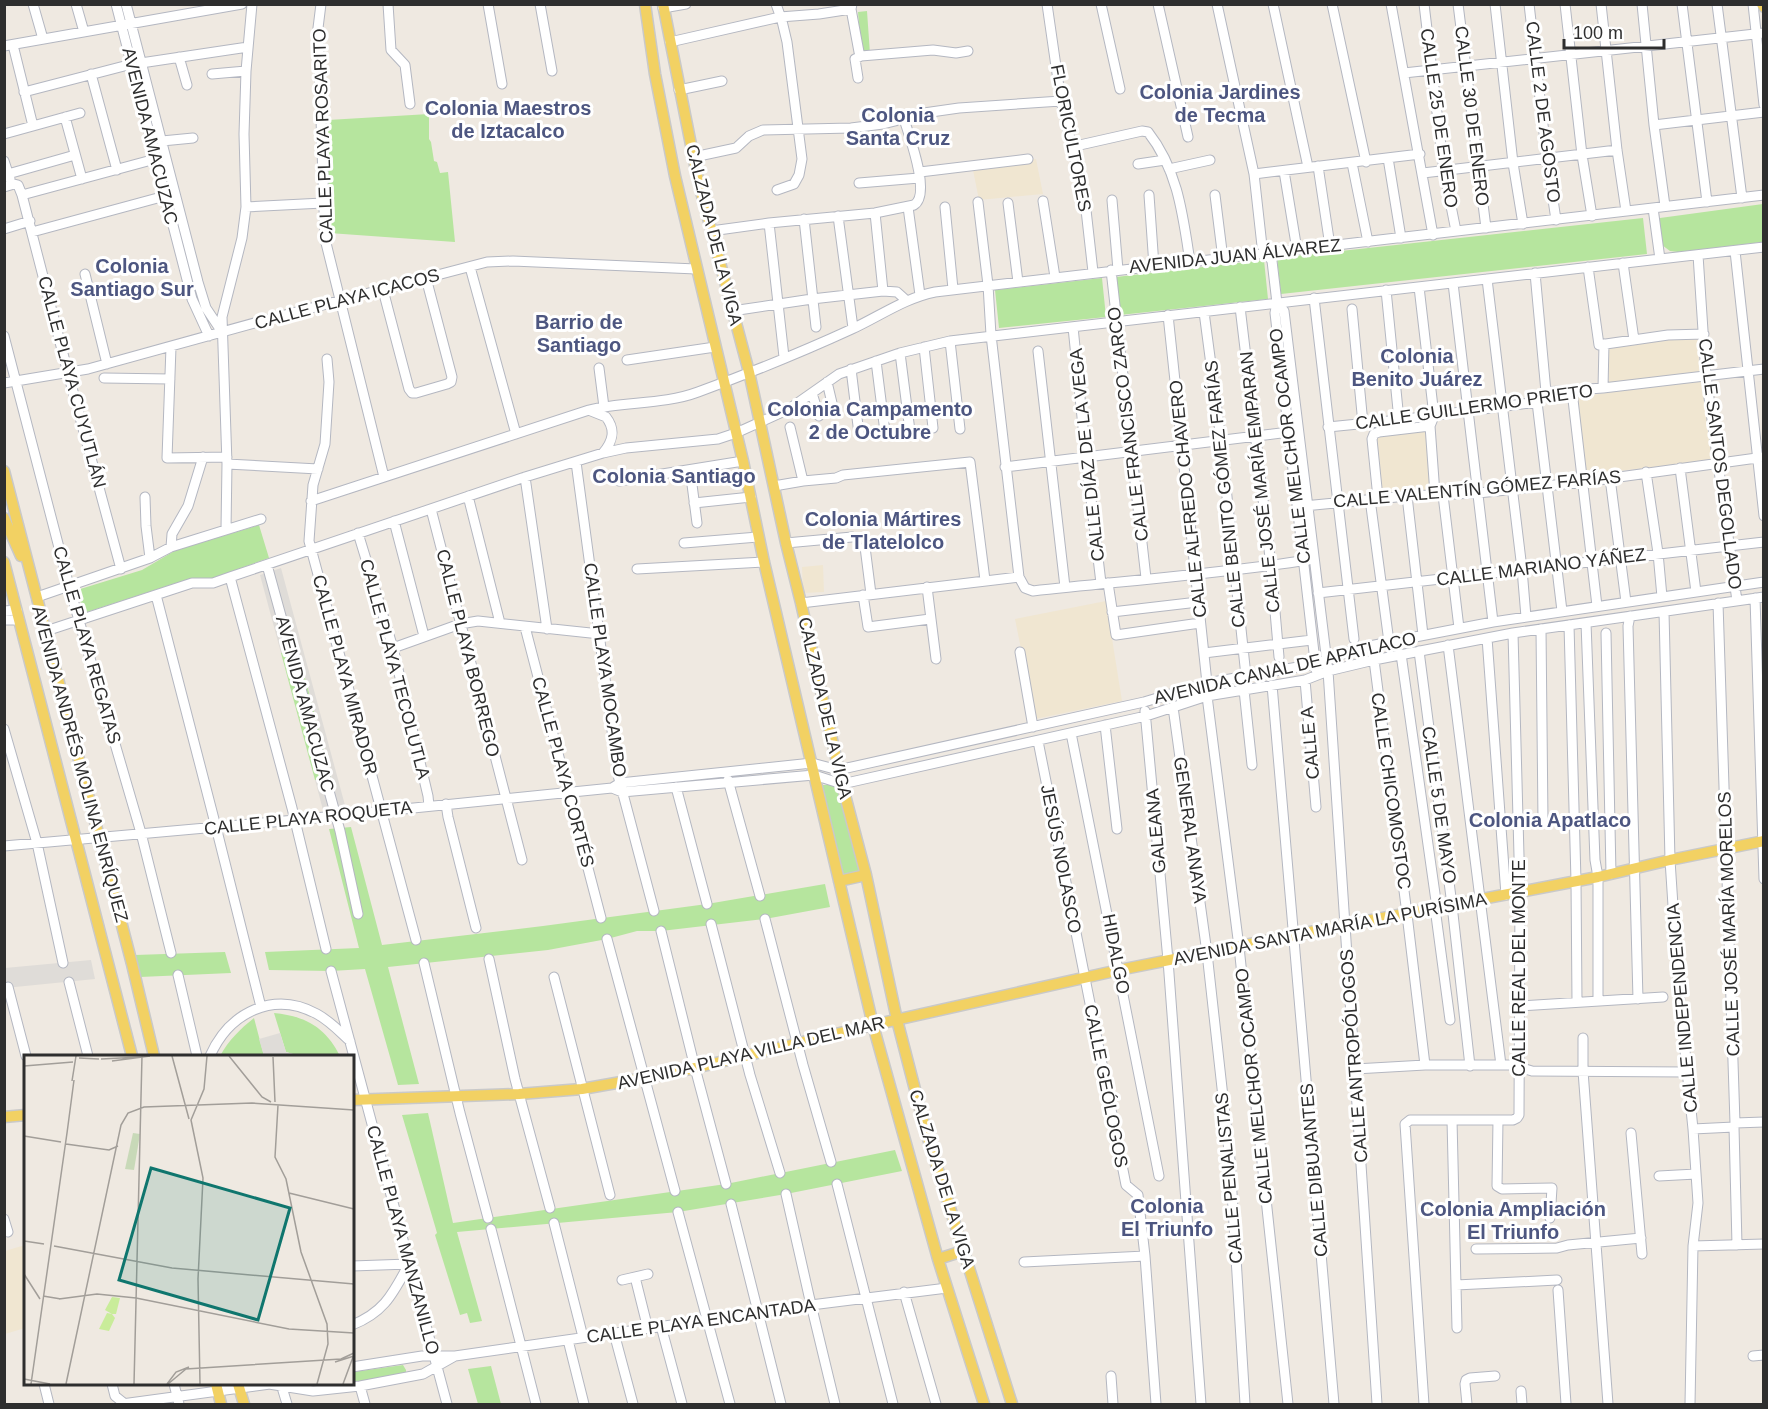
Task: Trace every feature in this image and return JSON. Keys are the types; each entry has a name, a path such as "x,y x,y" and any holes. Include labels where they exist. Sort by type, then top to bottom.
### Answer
{"main road":[{"name":"CALZADA DE LA VIGA","path":"645,4 655,74 677,185 873,1025 938,1258 984,1404"},
{"name":"CALZADA DE LA VIGA","path":"663,6 698,180 749,372 838,770 866,875 897,1020 926,1132 1012,1404"},
{"path":"677,185 698,180"},
{"name":"AVENIDA ANDRÉS MOLINA ENRÍQUEZ","path":"4,471 154,1055"},
{"path":"4,518 36,594"},
{"name":"AVENIDA ANDRÉS MOLINA ENRÍQUEZ","path":"4,562 132,1055"},
{"name":"AVENIDA SANTA MARÍA LA PURÍSIMA","path":"897,1020 1085,977 1598,878 1670,860 1763,841"},
{"path":"839,881 866,875"},
{"name":"AVENIDA PLAYA VILLA DEL MAR","path":"354,1100 519,1094 582,1089 694,1068 897,1020"},
{"path":"4,1118 24,1115"},
{"path":"938,1258 963,1251"},
{"path":"239,1386 244,1404"},
{"path":"217,1387 221,1404"}],"street":[{"path":"33,4 43,39"},
{"path":"76,4 84,32"},
{"name":"AVENIDA AMACUZAC","path":"116,4 126,24 162,141 202,296 213,320 222,332"},
{"name":"AVENIDA AMACUZAC","path":"126,4 126,24"},
{"path":"33,126 9,46 242,4"},
{"path":"226,529 227,460 222,317 242,237 246,207 244,134 246,71 252,4"},
{"name":"CALLE PLAYA ROSARITO","path":"321,4 318,28 324,239 384,477"},
{"path":"388,4 391,50 405,64 410,104"},
{"path":"488,4 502,84"},
{"path":"540,4 552,71"},
{"path":"663,6 686,4"},
{"path":"776,4 786,42 802,159 799,175 794,184 777,190"},
{"name":"FLORICULTORES","path":"1047,4 1061,101 1085,201 1093,272"},
{"path":"1101,4 1120,89"},
{"path":"1158,4 1188,137"},
{"path":"1217,4 1254,174 1262,246 1272,261 1277,303"},
{"path":"1273,4 1308,167"},
{"path":"1332,4 1366,162"},
{"path":"1391,4 1433,235"},
{"name":"CALLE 25 DE ENERO","path":"1424,4 1444,171 1456,231"},
{"name":"CALLE 30 DE ENERO","path":"1458,4 1486,228"},
{"path":"1495,4 1513,163 1523,224"},
{"name":"CALLE 2 DE AGOSTO","path":"1529,4 1556,220"},
{"path":"1565,4 1582,155 1592,216"},
{"path":"1601,4 1626,212"},
{"path":"1642,4 1665,206"},
{"path":"1682,4 1707,202"},
{"path":"1718,4 1730,117 1742,198"},
{"path":"1752,4 1760,34 1764,105"},
{"path":"670,42 780,17 819,14 852,7 861,56"},
{"path":"1404,73 1760,34"},
{"path":"24,92 137,63 248,47"},
{"path":"858,78 855,59 861,56 933,50 956,53 968,51"},
{"path":"179,57 187,85"},
{"name":"AVENIDA AMACUZAC","path":"137,63 155,159 192,299 208,336"},
{"path":"212,74 246,71"},
{"path":"91,74 117,170"},
{"path":"679,90 722,81"},
{"path":"694,158 736,148 757,132 872,125 895,121 903,116 959,108 1061,101"},
{"path":"1654,125 1764,112"},
{"path":"4,134 80,113"},
{"path":"711,231 874,213 908,207 919,202 920,175 903,116"},
{"path":"65,117 82,179"},
{"path":"1071,147 1142,131 1150,134 1177,186 1182,204 1190,262"},
{"path":"162,141 193,138"},
{"path":"1423,173 1617,150"},
{"path":"1254,174 1420,154"},
{"path":"9,174 75,155"},
{"path":"4,161 9,174 8,186 18,185 22,195 165,156"},
{"path":"1388,158 1401,238"},
{"path":"859,183 1028,159"},
{"path":"1138,164 1210,160"},
{"path":"1352,163 1368,242"},
{"path":"1318,166 1330,246"},
{"path":"1284,171 1297,250"},
{"name":"CALLE PLAYA CUYUTLÁN","path":"22,195 122,569"},
{"path":"1149,195 1154,266"},
{"path":"1215,195 1223,258"},
{"name":"AVENIDA JUAN ÁLVAREZ","path":"311,501 589,410 667,400 696,393 853,328 920,295 1093,272 1268,254 1764,195"},
{"path":"33,232 165,196"},
{"name":"CALLE FRANCISCO ZARCO","path":"1112,200 1117,321 1146,579"},
{"path":"1043,201 1055,277"},
{"path":"978,202 1005,467 1019,577 1025,588 1033,591 1196,575 1308,560"},
{"path":"246,207 323,203"},
{"path":"1008,203 1018,282"},
{"path":"908,207 920,295"},
{"path":"945,207 953,289"},
{"path":"1653,208 1660,259"},
{"path":"874,213 883,291"},
{"path":"838,216 853,328"},
{"path":"804,219 816,327"},
{"path":"4,229 30,222"},
{"path":"769,223 784,357"},
{"path":"46,631 192,583 230,578 468,496 603,453 626,448 718,439 789,409 827,382 851,369 900,353 950,341 1764,247"},
{"path":"1735,251 1747,371 1760,458 1764,516"},
{"name":"CALLE SANTOS DEGOLLADO","path":"1698,255 1706,376 1737,601"},
{"name":"CALLE PLAYA ICACOS","path":"4,383 107,364 500,260 696,269"},
{"path":"1623,263 1634,340"},
{"path":"470,267 516,434"},
{"path":"1588,267 1602,345 1604,388"},
{"path":"1535,273 1546,392"},
{"path":"85,274 107,364"},
{"path":"383,290 410,389 412,393 416,393 447,384 451,382 452,377 426,278"},
{"path":"1487,279 1526,617"},
{"path":"1453,283 1492,622"},
{"path":"1419,286 1434,416 1431,426 1439,495 1459,628"},
{"path":"1386,290 1399,420"},
{"path":"732,311 883,291 897,292 907,301"},
{"path":"1314,298 1354,639"},
{"name":"CALLE MELCHOR OCAMPO","path":"1277,303 1275,313 1297,507 1308,560 1318,592 1328,671"},
{"name":"CALLE MELCHOR OCAMPO","path":"1277,303 1284,311 1307,505 1312,640 1317,675"},
{"name":"CALLE JOSÉ MARÍA EMPARAN","path":"1240,307 1271,566 1279,657"},
{"path":"1352,309 1363,424"},
{"name":"CALLE BENITO GÓMEZ FARÍAS","path":"1204,312 1221,440 1246,676"},
{"name":"CALLE ALFREDO CHAVERO","path":"1168,315 1207,683"},
{"name":"CALLE DÍAZ DE LA VEGA","path":"1073,327 1086,457 1104,583 1116,635 1200,622"},
{"path":"1602,345 1668,335 1704,334"},
{"name":"CALLE PLAYA REGATAS","path":"4,336 69,586 141,833 171,953"},
{"path":"950,341 960,429"},
{"path":"171,347 167,458 202,457 318,469"},
{"path":"924,347 933,428"},
{"path":"627,360 716,348"},
{"path":"1038,351 1065,587"},
{"path":"900,353 910,430"},
{"name":"CALLE PLAYA MIRADOR","path":"327,359 329,382 325,444 311,501 309,541 416,940"},
{"path":"876,361 885,432"},
{"path":"599,368 604,407"},
{"path":"851,369 859,434"},
{"name":"CALLE GUILLERMO PRIETO","path":"1328,427 1537,402 1546,392 1604,388 1764,369"},
{"path":"104,378 170,379"},
{"path":"827,382 832,403"},
{"path":"1572,391 1597,606"},
{"path":"812,393 819,416"},
{"path":"1537,402 1562,611"},
{"path":"589,410 606,417 610,422 613,436 611,444 603,453"},
{"path":"1389,642 1374,498 1372,439 1374,434 1379,432 1431,426"},
{"path":"790,427 803,481"},
{"path":"1005,467 1288,432"},
{"path":"171,547 172,534 188,506 202,457"},
{"name":"CALLE VALENTÍN GÓMEZ FARÍAS","path":"1297,507 1374,498 1478,493 1583,482 1760,458"},
{"path":"619,481 743,461"},
{"name":"CALLE PLAYA MOCAMBO","path":"576,462 600,634 618,788 654,910"},
{"path":"774,486 836,478 843,474 970,462 986,580"},
{"path":"1680,468 1696,592"},
{"path":"1646,472 1662,597"},
{"path":"525,477 547,629"},
{"path":"691,477 697,523"},
{"path":"1610,478 1626,602"},
{"path":"468,496 500,623"},
{"path":"1407,496 1423,635"},
{"path":"145,497 150,558"},
{"path":"694,503 751,497"},
{"name":"CALLE PLAYA BORREGO","path":"431,509 522,860"},
{"path":"36,594 122,569 171,547 261,519"},
{"path":"394,521 424,636"},
{"name":"CALLE PLAYA TECOLUTLA","path":"358,533 393,648 429,806"},
{"path":"684,543 758,537"},
{"path":"786,543 852,537"},
{"name":"CALLE MARIANO YÁÑEZ","path":"1318,592 1764,542"},
{"path":"865,547 867,627 930,619"},
{"path":"637,569 764,562"},
{"name":"AVENIDA AMACUZAC","path":"267,565 336,815 358,914"},
{"path":"801,603 1019,577"},
{"path":"230,578 295,820 326,949"},
{"name":"AVENIDA CANAL DE APATLACO","path":"812,763 838,770 1144,702 1207,683 1316,664 1356,649 1459,628 1764,582"},
{"path":"927,587 936,659"},
{"path":"156,595 261,1007"},
{"path":"1759,597 1764,879"},
{"name":"AVENIDA CANAL DE APATLACO","path":"842,784 1146,716 1207,696 1305,680 1328,671 1401,654 1513,633 1759,597"},
{"path":"1112,612 1198,602"},
{"name":"CALLE JOSÉ MARÍA MORELOS","path":"1718,603 1737,1245"},
{"path":"4,611 18,615"},
{"name":"CALLE INDEPENDENCIA","path":"1664,612 1670,860 1698,1203 1693,1246 1690,1404"},
{"path":"4,620 18,615"},
{"path":"1630,616 1628,626 1638,999"},
{"path":"393,648 460,624 478,621 600,634"},
{"path":"1586,623 1595,860 1598,878 1599,1001"},
{"path":"1569,625 1577,1002"},
{"name":"CALLE PLAYA CORTÉS","path":"525,627 601,918"},
{"path":"1541,629 1543,821"},
{"name":"CALLE REAL DEL MONTE","path":"1498,1120 1517,1118 1519,1114 1520,893 1513,633"},
{"path":"1606,633 1611,874"},
{"path":"1487,638 1506,895"},
{"path":"1204,653 1312,640"},
{"path":"1448,645 1501,1065"},
{"name":"CALLE 5 DE MAYO","path":"1419,651 1470,1066"},
{"path":"1020,652 1033,727"},
{"path":"1401,654 1450,1020"},
{"name":"CALLE CHICOMOSTOC","path":"1374,660 1425,1065"},
{"name":"CALLE ANTROPÓLOGOS","path":"1328,671 1377,1404"},
{"name":"CALLE A","path":"1305,680 1316,807"},
{"name":"CALLE DIBUJANTES","path":"1272,685 1334,1404"},
{"path":"1244,690 1252,765"},
{"name":"CALLE MELCHOR OCAMPO","path":"1207,696 1239,947 1288,1404"},
{"name":"GALEANA","path":"1144,702 1168,960 1201,1404"},
{"name":"GENERAL ANAYA","path":"1173,707 1207,953"},
{"path":"1105,725 1117,829"},
{"path":"4,729 37,843 63,963"},
{"name":"HIDALGO","path":"1071,733 1160,1176"},
{"name":"JESÚS NOLASCO","path":"1038,741 1085,977"},
{"name":"CALLE PLAYA ROQUETA","path":"618,788 725,772 812,763"},
{"path":"725,772 760,896"},
{"path":"814,775 842,784"},
{"name":"CALLE PLAYA ROQUETA","path":"4,846 295,820 568,792 676,787 814,775"},
{"path":"676,787 707,904"},
{"path":"446,804 476,928"},
{"path":"765,918 797,1044 831,1162"},
{"path":"711,924 745,1056 780,1173"},
{"path":"660,931 726,1184"},
{"path":"607,939 675,1191"},
{"name":"CALLE PENALISTAS","path":"1207,953 1230,1160 1245,1404"},
{"path":"489,958 519,1094 550,1208"},
{"path":"424,963 488,1218"},
{"name":"CALLE PLAYA MANZANILLO","path":"331,971 354,1055"},
{"path":"178,975 197,1055"},
{"path":"554,977 610,1195"},
{"name":"CALLE GEÓLOGOS","path":"1085,977 1126,1185 1138,1196 1145,1256 1156,1404"},
{"path":"69,982 88,1055"},
{"path":"8,987 26,1055"},
{"path":"1520,1006 1663,997"},
{"path":"210,1055 215,1045 234,1022 248,1012 277,1004 291,1004 319,1015 350,1041"},
{"path":"1583,1038 1583,1071 1608,1404"},
{"name":"CALLE PLAYA MANZANILLO","path":"354,1056 447,1404"},
{"path":"1355,1069 1425,1065 1512,1065 1532,1071 1686,1072"},
{"path":"1424,1404 1405,1124 1410,1120 1498,1120 1498,1188 1552,1188 1550,1218"},
{"path":"1452,1120 1457,1328"},
{"path":"1693,1129 1764,1122"},
{"path":"1631,1133 1642,1254"},
{"path":"1659,1176 1696,1174"},
{"path":"837,1184 893,1404"},
{"path":"786,1194 835,1404"},
{"path":"730,1204 781,1404"},
{"path":"678,1212 730,1404"},
{"path":"4,1219 8,1232"},
{"path":"555,1223 583,1337"},
{"path":"490,1229 536,1404"},
{"path":"1476,1250 1557,1248 1641,1238"},
{"path":"1693,1246 1764,1244"},
{"path":"1024,1262 1145,1256"},
{"path":"354,1266 409,1264"},
{"path":"354,1324 370,1316 390,1299 409,1264"},
{"path":"622,1281 648,1274"},
{"path":"635,1277 646,1321 645,1329"},
{"path":"1456,1285 1557,1285 1566,1404"},
{"name":"CALLE PLAYA ENCANTADA","path":"354,1364 406,1358 455,1356 866,1297 947,1288"},
{"path":"904,1292 936,1404"},
{"path":"662,1326 682,1404"},
{"path":"614,1333 633,1404"},
{"path":"568,1340 584,1404"},
{"name":"CALLE PLAYA ENCANTADA","path":"282,1385 360,1386 410,1378 423,1374 455,1356"},
{"path":"406,1358 410,1378"},
{"path":"1111,1376 1113,1404"},
{"path":"1467,1404 1466,1380 1495,1376"},
{"path":"44,1385 49,1404"},
{"path":"112,1385 115,1396 124,1404"},
{"path":"174,1385 178,1400"},
{"name":"CALLE PLAYA ENCANTADA","path":"124,1404 178,1400 217,1387 254,1385"},
{"path":"282,1385 287,1404"},
{"path":"360,1386 365,1404"},
{"path":"1521,1391 1522,1404"}],"shaded area":[{"path":"1036,159 1043,194 979,200 973,170"},
{"path":"1698,335 1699,373 1609,384 1608,345"},
{"path":"1702,380 1713,460 1584,475 1577,397"},
{"path":"1425,429 1432,489 1381,494 1375,439 1378,435"},
{"path":"823,565 824,592 803,593 802,567"},
{"path":"281,568 346,809 323,810 315,780 332,779 300,658 286,652 281,653 260,575"},
{"path":"1106,601 1122,701 1035,719 1015,619"},
{"path":"91,960 95,979 5,988 5,968"},
{"path":"280,1033 286,1052 296,1055 264,1055 259,1039"},
{"path":"24,1245 24,1328 5,1334 5,1251"}],"green space":[{"path":"867,11 870,54 864,54 861,49 858,12"},
{"path":"429,114 429,139 434,161 437,162 440,173 448,172 455,242 329,233 328,120"},
{"path":"1763,204 1763,242 1678,252 1670,251 1662,245 1658,226 1660,218"},
{"path":"1643,218 1647,254 1281,294 1277,258"},
{"path":"1264,260 1268,299 1120,315 1116,277"},
{"path":"1102,278 1106,317 999,328 995,290"},
{"path":"259,525 269,558 213,578 189,579 84,613 77,590 142,570 176,550"},
{"path":"285,652 300,658 332,780 315,780 281,653"},
{"path":"819,785 840,785 863,874 841,879"},
{"path":"351,827 382,945 707,904 825,884 830,907 765,919 661,931 637,931 548,950 388,967 419,1084 398,1085 365,969 269,970 265,952 359,948 329,829"},
{"path":"225,952 231,973 140,977 135,955"},
{"path":"274,1013 296,1017 314,1025 328,1038 339,1055 296,1055 286,1052"},
{"path":"254,1018 264,1055 221,1055 235,1035"},
{"path":"428,1113 453,1223 726,1184 895,1150 902,1171 678,1212 457,1232 482,1321 470,1323 467,1313 460,1315 402,1115"},
{"path":"403,1365 406,1376 354,1384 354,1372"},
{"path":"491,1366 501,1404 478,1404 468,1369"},
{"path":"310,1385 348,1385 316,1389"}],"district":[{"name":"Colonia Jardines de Tecma","path":"1220,104"},
{"name":"Colonia Maestros de Iztacalco","path":"508,120"},
{"name":"Colonia Santa Cruz","path":"898,126"},
{"name":"Colonia Santiago Sur","path":"132,278"},
{"name":"Barrio de Santiago","path":"579,334"},
{"name":"Colonia Benito Juárez","path":"1417,368"},
{"name":"Colonia Campamento 2 de Octubre","path":"870,420"},
{"name":"Colonia Santiago","path":"674,476"},
{"name":"Colonia Mártires de Tlatelolco","path":"883,530"},
{"name":"Colonia Apatlaco","path":"1550,820"},
{"name":"Colonia El Triunfo","path":"1167,1218"},
{"name":"Colonia Ampliación El Triunfo","path":"1513,1220"}]}
